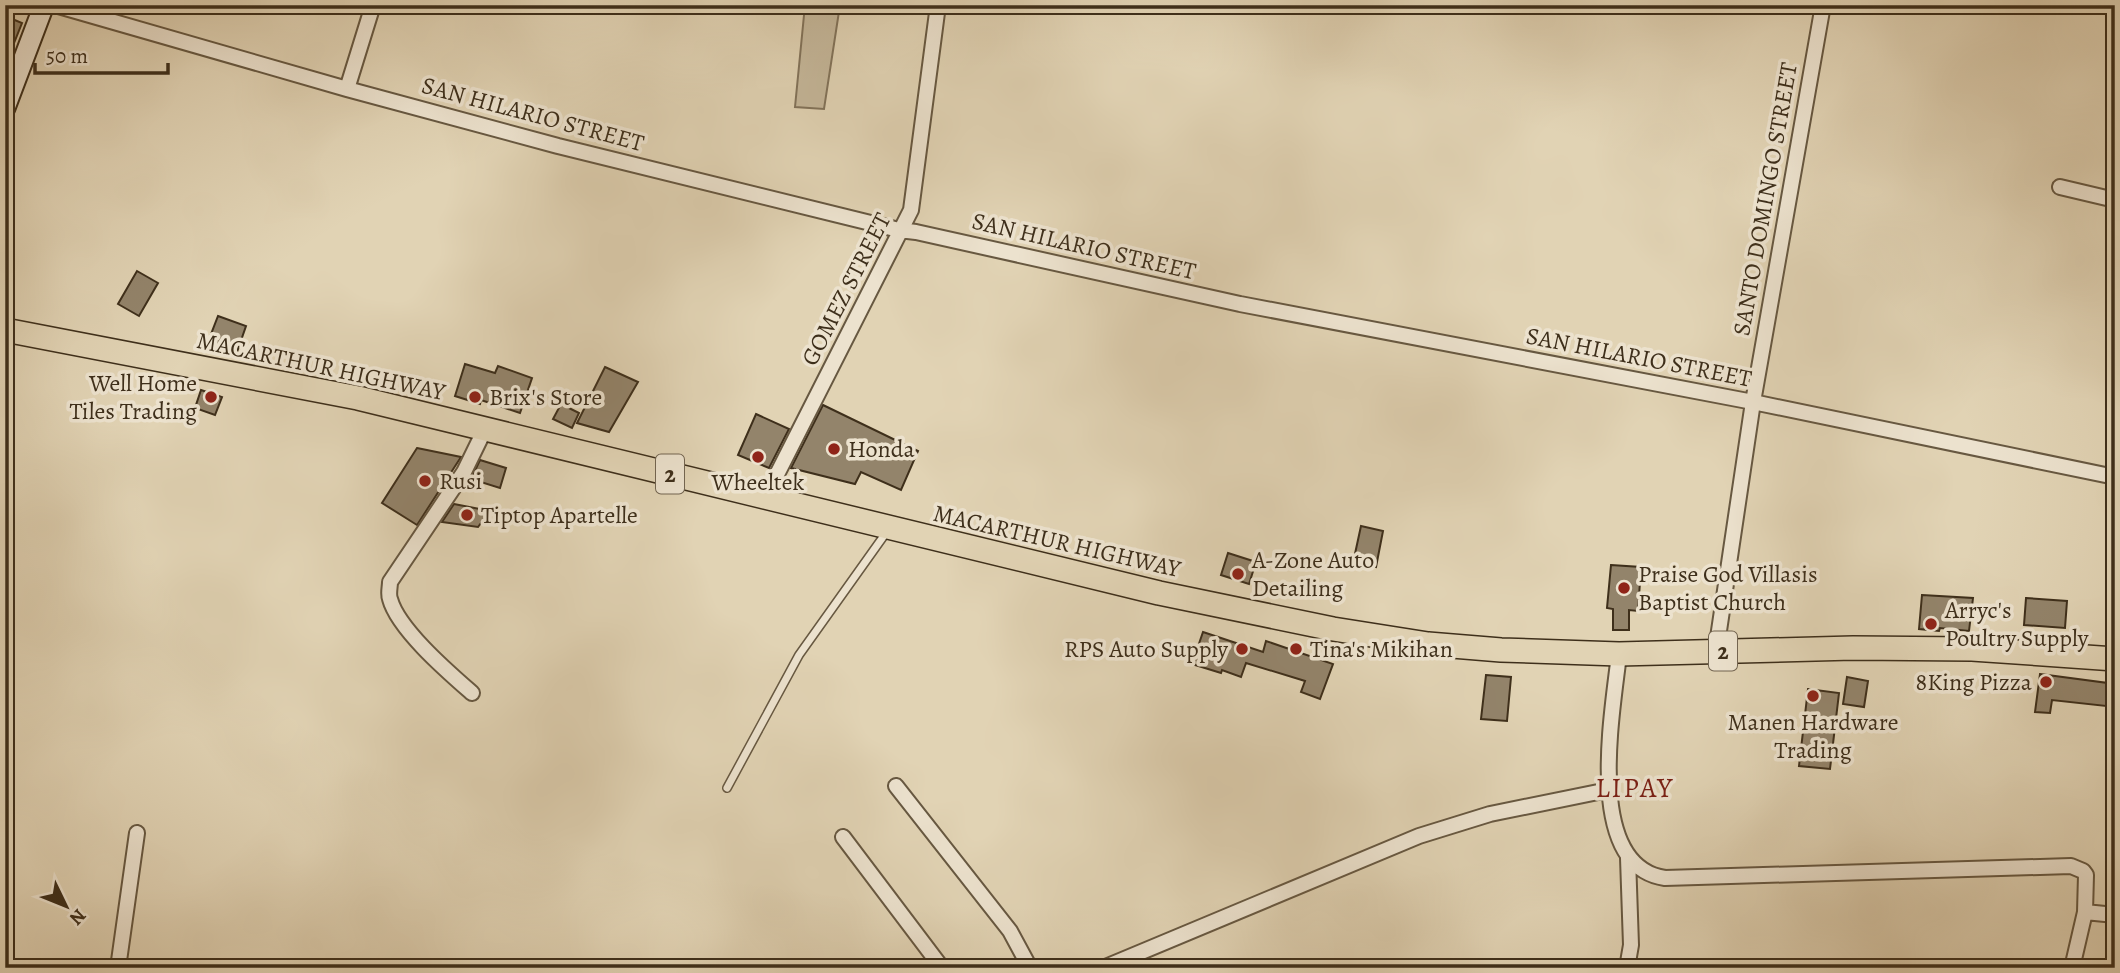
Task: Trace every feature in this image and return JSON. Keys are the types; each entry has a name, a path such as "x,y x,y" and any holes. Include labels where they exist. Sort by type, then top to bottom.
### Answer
{"highway":[{"name":"MACARTHUR HIGHWAY","path":"5,330 358,398 1184,598 1333,629 1428,644 1501,650 1619,654 1853,648 1972,649 2115,659"}],"main road":[{"path":"5,107 44,5"}],"street":[{"name":"SAN HILARIO STREET","path":"55,5 346,89 558,146 899,230 1253,307 1753,402 2115,477"},
{"path":"346,89 373,5"},
{"name":"GOMEZ STREET","path":"765,498 911,210 938,5"},
{"name":"SANTO DOMINGO STREET","path":"1716,651 1753,402 1823,5"},
{"path":"2060,187 2115,200"},
{"path":"472,692 441,666 400,620 389,597 390,582 464,472 485,429"},
{"path":"1619,654 1609,747 1608,790 1628,858 1631,945 1626,968"},
{"path":"896,786 1010,931 1030,968"},
{"path":"1103,968 1419,836 1490,814 1608,790"},
{"path":"118,968 137,833"},
{"path":"843,837 942,968"},
{"path":"1628,858 1650,876 1665,878 2071,866 2086,875 2085,912 2072,968"},
{"path":"2085,912 2115,915"}],"lane":[{"path":"727,788 799,655 890,528"}],"shaded area":[{"path":"805,5 840,5 824,109 795,107"}],"building":[{"path":"5,16 22,23 6,63 5,63"},
{"path":"137,271 158,283 139,316 118,304"},
{"path":"218,316 246,326 237,352 208,342"},
{"path":"465,364 495,373 498,366 532,378 520,413 481,400 480,404 455,396"},
{"path":"605,367 638,382 609,432 577,423"},
{"path":"201,390 222,397 215,415 195,408"},
{"path":"561,404 579,413 572,428 553,419"},
{"name":"Honda","path":"823,405 918,451 901,490 861,472 855,484 791,468"},
{"path":"756,414 789,429 769,468 738,455"},
{"name":"Rusi","path":"417,448 461,457 417,525 382,503"},
{"path":"480,460 506,468 500,488 471,479"},
{"path":"454,504 490,511 478,527 442,522"},
{"path":"1361,526 1383,531 1376,567 1353,563"},
{"path":"1228,553 1256,562 1249,584 1221,575"},
{"name":"Praise God Villasis Baptist Church","path":"1611,565 1641,567 1638,611 1629,610 1629,630 1613,630 1613,609 1607,608"},
{"path":"1922,595 1973,598 1969,631 1919,629"},
{"path":"2026,598 2067,601 2065,628 2024,625"},
{"path":"1203,632 1263,652 1266,641 1333,664 1320,699 1301,692 1305,681 1246,663 1241,677 1192,664"},
{"path":"2040,674 2115,684 2115,707 2052,700 2050,713 2035,712"},
{"path":"1486,675 1511,677 1507,721 1481,719"},
{"path":"1847,677 1868,681 1864,707 1843,704"},
{"path":"1808,689 1839,693 1830,769 1799,766"}],"place":[{"name":"Well Home Tiles Trading","path":"211,397"},
{"name":"Brix's Store","path":"475,397"},
{"name":"Honda","path":"834,449"},
{"name":"Wheeltek","path":"758,457"},
{"name":"Rusi","path":"425,481"},
{"name":"Tiptop Apartelle","path":"467,515"},
{"name":"A-Zone Auto Detailing","path":"1238,574"},
{"name":"Praise God Villasis Baptist Church","path":"1624,588"},
{"name":"Arryc's Poultry Supply","path":"1931,624"},
{"name":"RPS Auto Supply","path":"1242,649"},
{"name":"Tina's Mikihan","path":"1296,649"},
{"name":"8King Pizza","path":"2046,682"},
{"name":"Manen Hardware Trading","path":"1813,696"}],"district":[{"name":"LIPAY","path":"1635,788"}]}
